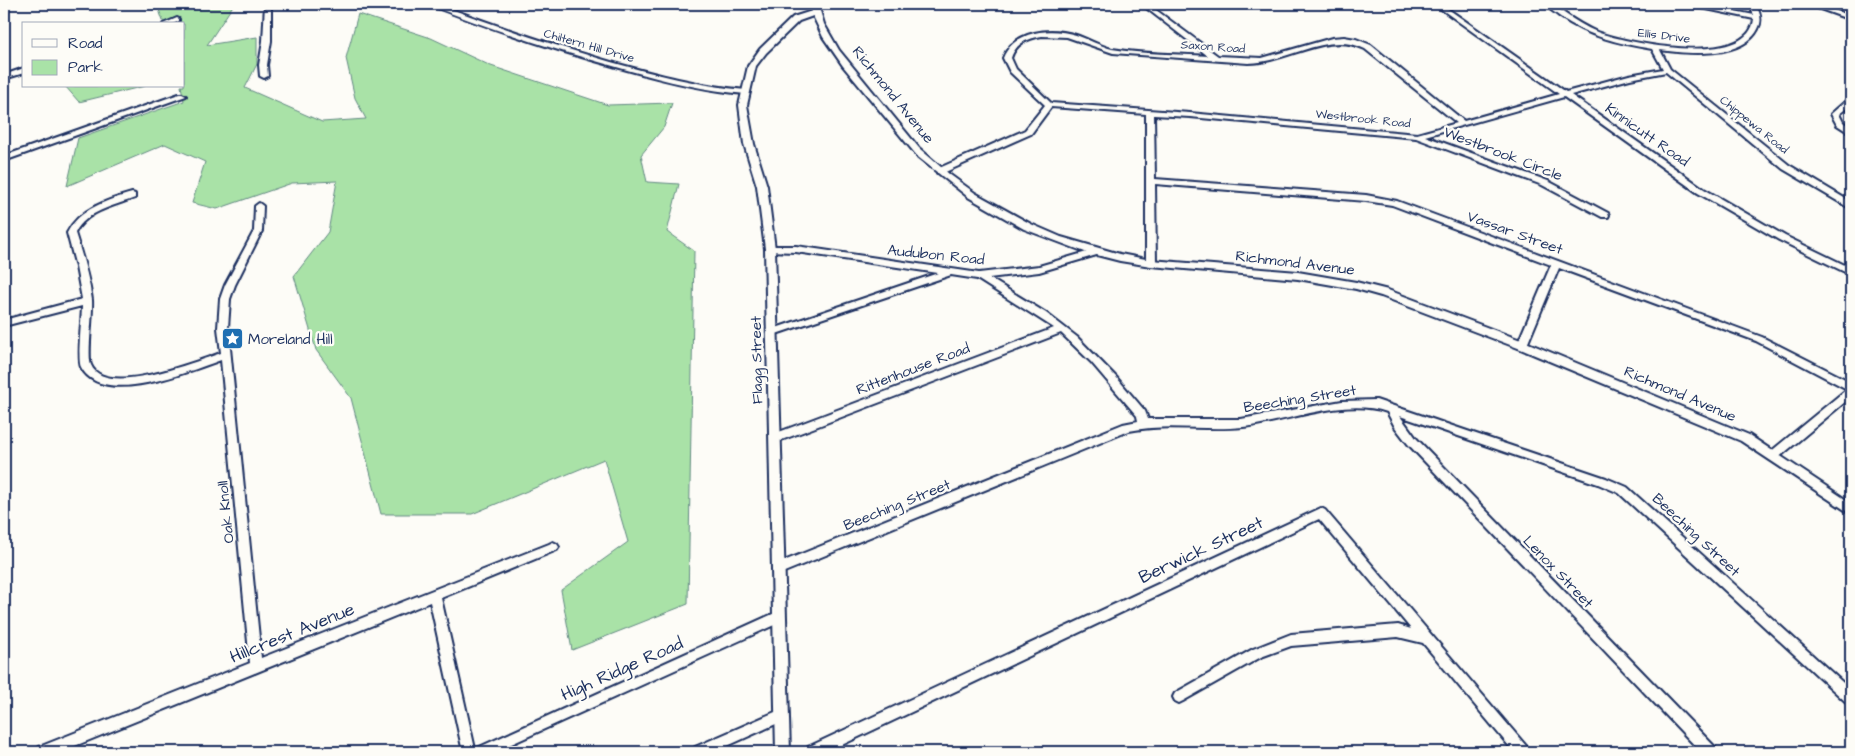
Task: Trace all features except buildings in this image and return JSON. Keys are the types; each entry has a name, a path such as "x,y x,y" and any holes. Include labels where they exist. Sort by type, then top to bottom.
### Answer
{"street":[{"path":"264,76 263,65 267,41 268,4"},
{"name":"Chiltern Hill Drive","path":"431,4 534,42 586,58 723,90 746,92"},
{"path":"718,4 728,4"},
{"path":"754,4 765,5"},
{"path":"1144,4 1217,58"},
{"name":"Kinnicutt Road","path":"1437,4 1701,191 1782,238 1851,272"},
{"name":"Ellis Drive","path":"1547,4 1590,31 1654,48 1690,51 1730,46 1749,38 1757,27 1757,18"},
{"path":"1692,4 1757,18 1757,11 1752,4"},
{"path":"1810,4 1851,18"},
{"name":"Flagg Street","path":"783,752 774,438 774,332 770,249 762,186 749,144 743,114 752,66 763,52 796,19 815,8"},
{"name":"Richmond Avenue","path":"815,8 825,33 858,80 911,144 940,171 997,212 1097,252 1151,263 1320,278 1362,286 1522,345 1720,426 1745,438 1851,509"},
{"path":"172,22 177,20"},
{"name":"Saxon Road","path":"1048,105 1012,70 1008,62 1008,54 1012,47 1028,38 1045,34 1061,33 1073,36 1095,47 1113,51 1262,60 1337,40 1354,40 1372,49 1462,123"},
{"name":"Chippewa Road","path":"1654,48 1667,70 1786,167 1851,206"},
{"name":"Westbrook Road","path":"1048,105 1150,112 1417,136 1637,76 1667,70"},
{"path":"4,77 22,71"},
{"path":"4,159 182,96"},
{"path":"1851,101 1835,114 1840,123 1851,132"},
{"path":"940,171 1028,132 1048,105"},
{"path":"1150,112 1151,263"},
{"name":"Westbrook Circle","path":"1417,136 1545,183 1605,215"},
{"name":"Vassar Street","path":"1150,181 1375,199 1406,207 1759,339 1851,386"},
{"path":"132,196 84,217 76,222 72,229 72,238 81,267 87,301 85,365 87,372 94,378 106,382 142,380 225,355"},
{"name":"Oak Knoll","path":"256,666 225,355 224,328 225,299 256,238 259,206"},
{"name":"Audubon Road","path":"770,249 796,249 979,276 1039,269 1097,252"},
{"path":"1522,345 1556,263"},
{"path":"774,332 951,273"},
{"path":"979,276 996,289 1062,329 1099,364 1141,414 1144,422"},
{"path":"4,323 87,301"},
{"name":"Rittenhouse Road","path":"774,438 1062,329"},
{"path":"1773,456 1851,390"},
{"name":"Beeching Street","path":"778,569 1112,432 1144,422 1226,424 1259,421 1347,404 1376,404 1608,483 1623,490 1851,698"},
{"name":"Lenox Street","path":"1390,408 1412,441 1710,752"},
{"name":"Berwick Street","path":"813,752 1321,513 1522,752"},
{"name":"Hillcrest Avenue","path":"44,752 553,547"},
{"path":"434,595 469,752"},
{"name":"High Ridge Road","path":"480,752 779,617"},
{"path":"1179,697 1257,653 1291,640 1398,631 1428,639"},
{"path":"700,752 782,715"}],"green space":[{"path":"157,4 234,4 207,45 257,37 257,64 245,88 322,122 366,119 355,98 346,58 358,14 431,38 491,66 608,105 672,103 664,127 641,155 647,182 679,184 667,232 694,251 688,604 572,650 561,590 628,542 604,459 472,514 381,514 351,398 316,350 294,276 328,232 337,181 292,183 217,209 192,203 205,162 165,144 67,186 78,138 184,101 181,88 185,88 185,22 163,22"},
{"path":"67,88 137,88 79,102"}],"place":[{"name":"Moreland Hill","path":"232,339"}]}
